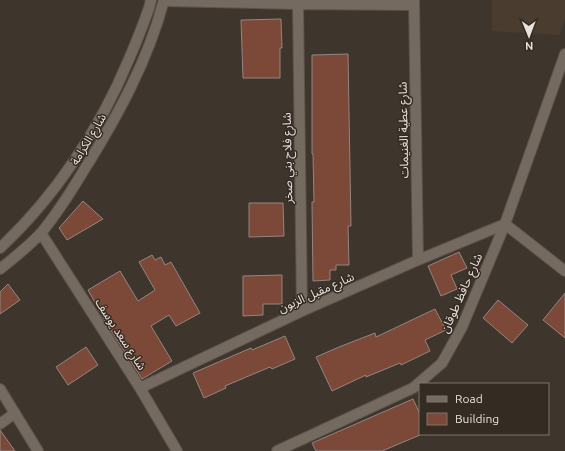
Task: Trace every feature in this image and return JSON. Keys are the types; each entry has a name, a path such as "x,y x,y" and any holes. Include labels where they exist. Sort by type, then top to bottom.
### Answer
{"street":[{"name":"شارع الكرامة","path":"0,248 30,218 55,189 85,144 110,99 129,60 151,0"},
{"name":"شارع الكرامة","path":"0,269 41,233 72,190 103,140 120,110 140,66 160,15 164,0"},
{"path":"164,0 298,4 414,2"},
{"name":"شارع عطية الغنيمات","path":"414,2 418,260"},
{"name":"شارع فلاح بني صخر","path":"298,4 302,312"},
{"name":"شارع حافظ طوقان","path":"277,451 413,388 442,363 462,328 505,224 565,54"},
{"path":"505,224 565,271"},
{"name":"شارع مقبل الزبون","path":"140,388 302,312 418,260 505,224"},
{"name":"شارع سعد يوسف","path":"41,233 140,388 177,451"},
{"path":"0,389 38,451"},
{"path":"0,424 15,413"}],"shaded area":[{"path":"492,0 565,0 565,19 560,35 492,31"}],"building":[{"path":"281,19 282,48 280,48 280,78 243,78 241,20"},
{"path":"348,54 351,226 348,226 349,265 336,265 336,270 330,270 330,280 313,281 312,202 314,202 312,154 312,55"},
{"path":"83,201 103,219 67,240 59,228"},
{"path":"249,203 283,203 284,236 249,237"},
{"path":"459,252 467,268 451,275 457,289 441,296 428,266"},
{"path":"152,255 155,260 161,257 165,265 171,262 200,313 176,326 169,315 151,326 172,361 142,379 105,321 88,290 120,271 138,301 155,290 139,262"},
{"path":"282,275 282,304 263,304 263,315 243,316 243,276"},
{"path":"8,284 20,300 0,314 0,292"},
{"path":"565,293 565,338 543,320"},
{"path":"498,300 528,325 512,343 483,318"},
{"path":"435,309 446,330 425,340 430,351 401,365 400,363 366,377 366,375 332,391 316,357 375,333 376,337"},
{"path":"285,336 295,359 272,369 270,367 225,386 226,388 204,398 193,373 251,348 252,350"},
{"path":"86,347 98,365 68,385 56,367"},
{"path":"413,399 419,412 420,435 382,451 316,451 312,443"},
{"path":"0,430 15,451 0,451"}]}
